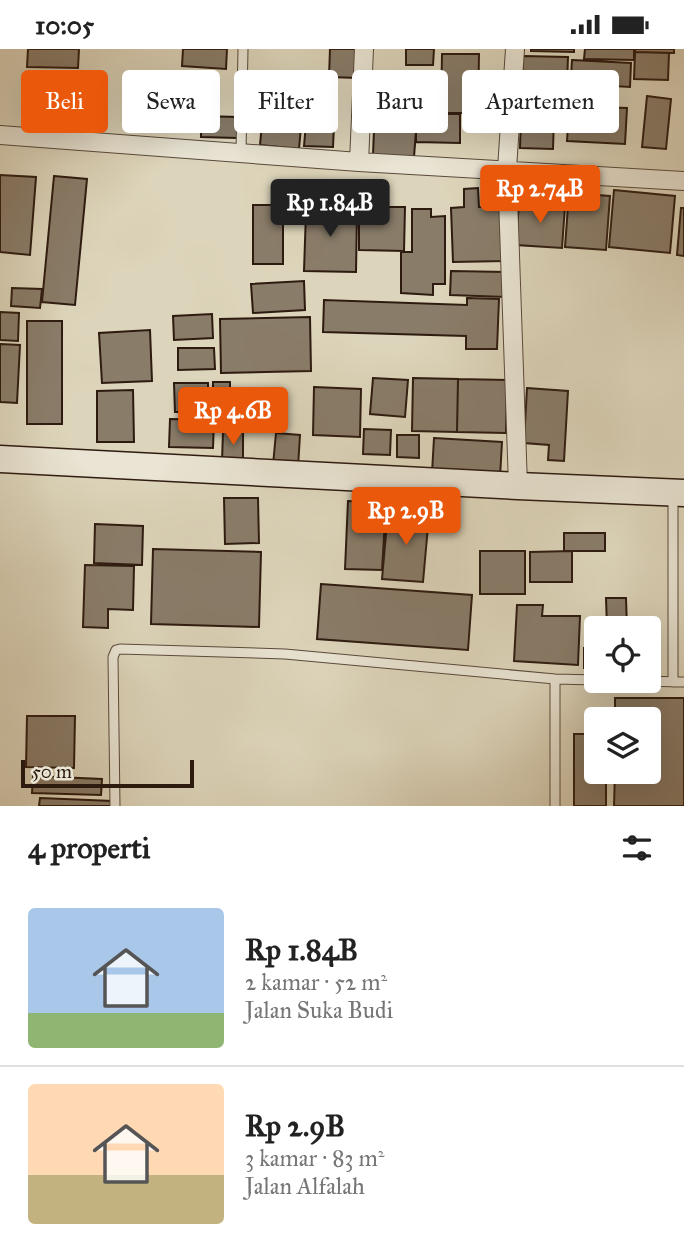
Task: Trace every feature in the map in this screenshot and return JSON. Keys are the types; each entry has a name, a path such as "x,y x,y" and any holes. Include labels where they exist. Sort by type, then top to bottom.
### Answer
{"street":[{"path":"359,162 364,49"},
{"path":"515,49 508,169 518,486"},
{"path":"0,135 359,162 684,181"},
{"path":"0,459 679,493"}],"lane":[{"path":"241,152 243,49"},
{"path":"673,682 679,493"},
{"path":"115,806 113,657 116,650 298,655 584,680"},
{"path":"555,679 555,806"},
{"path":"661,682 684,682"}],"building":[{"path":"28,49 79,49 78,68 27,67"},
{"path":"183,49 227,49 226,69 182,66"},
{"path":"330,49 358,49 358,70 352,70 352,78 338,77 338,70 329,70"},
{"path":"406,49 434,49 433,65 406,65"},
{"path":"574,49 574,52 531,51"},
{"path":"585,49 634,49 634,60 584,59"},
{"path":"635,49 674,49 674,53 635,52"},
{"path":"635,52 669,53 668,80 634,79"},
{"path":"442,54 479,54 479,70 462,70 462,113 448,113 448,70 442,70"},
{"path":"523,56 568,57 568,70 523,70"},
{"path":"572,60 631,63 630,87 619,86 619,70 571,70"},
{"path":"647,96 671,99 666,149 642,147"},
{"path":"619,108 627,108 625,144 567,141 567,133 619,133"},
{"path":"448,114 460,114 460,143 416,142 416,133 448,133"},
{"path":"220,117 234,117 234,133 237,133 237,138 201,137 201,133 220,133"},
{"path":"261,133 300,133 299,149 260,145"},
{"path":"305,133 334,133 333,147 304,146"},
{"path":"374,133 416,133 414,157 373,155"},
{"path":"520,133 553,133 553,149 520,148"},
{"path":"0,175 36,177 30,255 0,252"},
{"path":"54,176 87,179 75,305 42,302"},
{"path":"478,188 479,207 503,206 505,261 453,262 451,208 464,207 464,189"},
{"path":"614,190 675,196 670,253 609,247"},
{"path":"569,193 610,196 606,250 565,247"},
{"path":"317,201 339,202 339,213 357,213 356,272 304,271 306,212 316,212"},
{"path":"519,203 565,206 562,248 516,245"},
{"path":"253,205 283,205 283,264 253,264"},
{"path":"359,207 405,207 404,251 359,250"},
{"path":"681,208 684,208 684,256 677,255"},
{"path":"412,209 431,209 431,217 445,216 445,284 433,284 433,295 401,293 401,252 412,252"},
{"path":"451,271 507,272 506,297 450,295"},
{"path":"304,281 305,310 253,313 251,284"},
{"path":"12,288 42,289 40,308 11,306"},
{"path":"467,298 499,299 497,349 466,349 466,336 323,332 324,300 467,305"},
{"path":"0,312 19,313 18,341 0,340"},
{"path":"212,314 213,338 174,340 173,316"},
{"path":"310,317 311,371 221,373 220,319"},
{"path":"27,321 62,321 62,424 27,424"},
{"path":"150,330 152,381 102,383 99,333"},
{"path":"0,344 20,345 17,403 0,402"},
{"path":"178,348 214,348 215,369 178,370"},
{"path":"373,378 408,380 405,417 370,414"},
{"path":"413,378 458,379 457,432 412,431"},
{"path":"458,379 507,380 506,433 457,432"},
{"path":"213,382 230,382 230,398 265,398 264,422 226,422 226,419 213,419"},
{"path":"174,383 208,383 208,412 175,412"},
{"path":"314,387 361,389 360,437 313,435"},
{"path":"527,388 568,391 564,461 548,460 549,445 524,443"},
{"path":"133,390 134,442 97,442 97,391"},
{"path":"170,419 214,420 213,448 169,447"},
{"path":"364,429 391,430 390,455 363,454"},
{"path":"223,432 243,432 243,461 222,461"},
{"path":"276,433 300,435 298,467 273,465"},
{"path":"397,435 419,435 419,458 397,457"},
{"path":"434,438 502,442 500,477 432,473"},
{"path":"224,498 258,498 259,543 225,544"},
{"path":"348,501 386,503 382,570 345,569"},
{"path":"388,512 429,515 423,582 382,579"},
{"path":"95,524 143,526 142,565 94,563"},
{"path":"564,533 605,533 605,551 564,551"},
{"path":"153,549 261,552 259,627 151,624"},
{"path":"480,551 525,551 525,594 480,594"},
{"path":"572,551 572,582 530,582 530,552"},
{"path":"85,565 134,566 133,610 108,609 108,628 83,627"},
{"path":"321,584 472,595 468,650 317,639"},
{"path":"606,598 626,598 627,616 607,616"},
{"path":"517,605 543,605 542,616 580,616 578,665 514,661"},
{"path":"615,698 684,698 684,806 614,806 615,784 661,784 661,707 615,707"},
{"path":"27,716 75,716 74,768 26,767"},
{"path":"574,734 584,734 584,784 606,784 606,806 574,806"},
{"path":"33,776 102,779 101,795 32,793"},
{"path":"40,798 112,801 112,806 39,806"}]}
